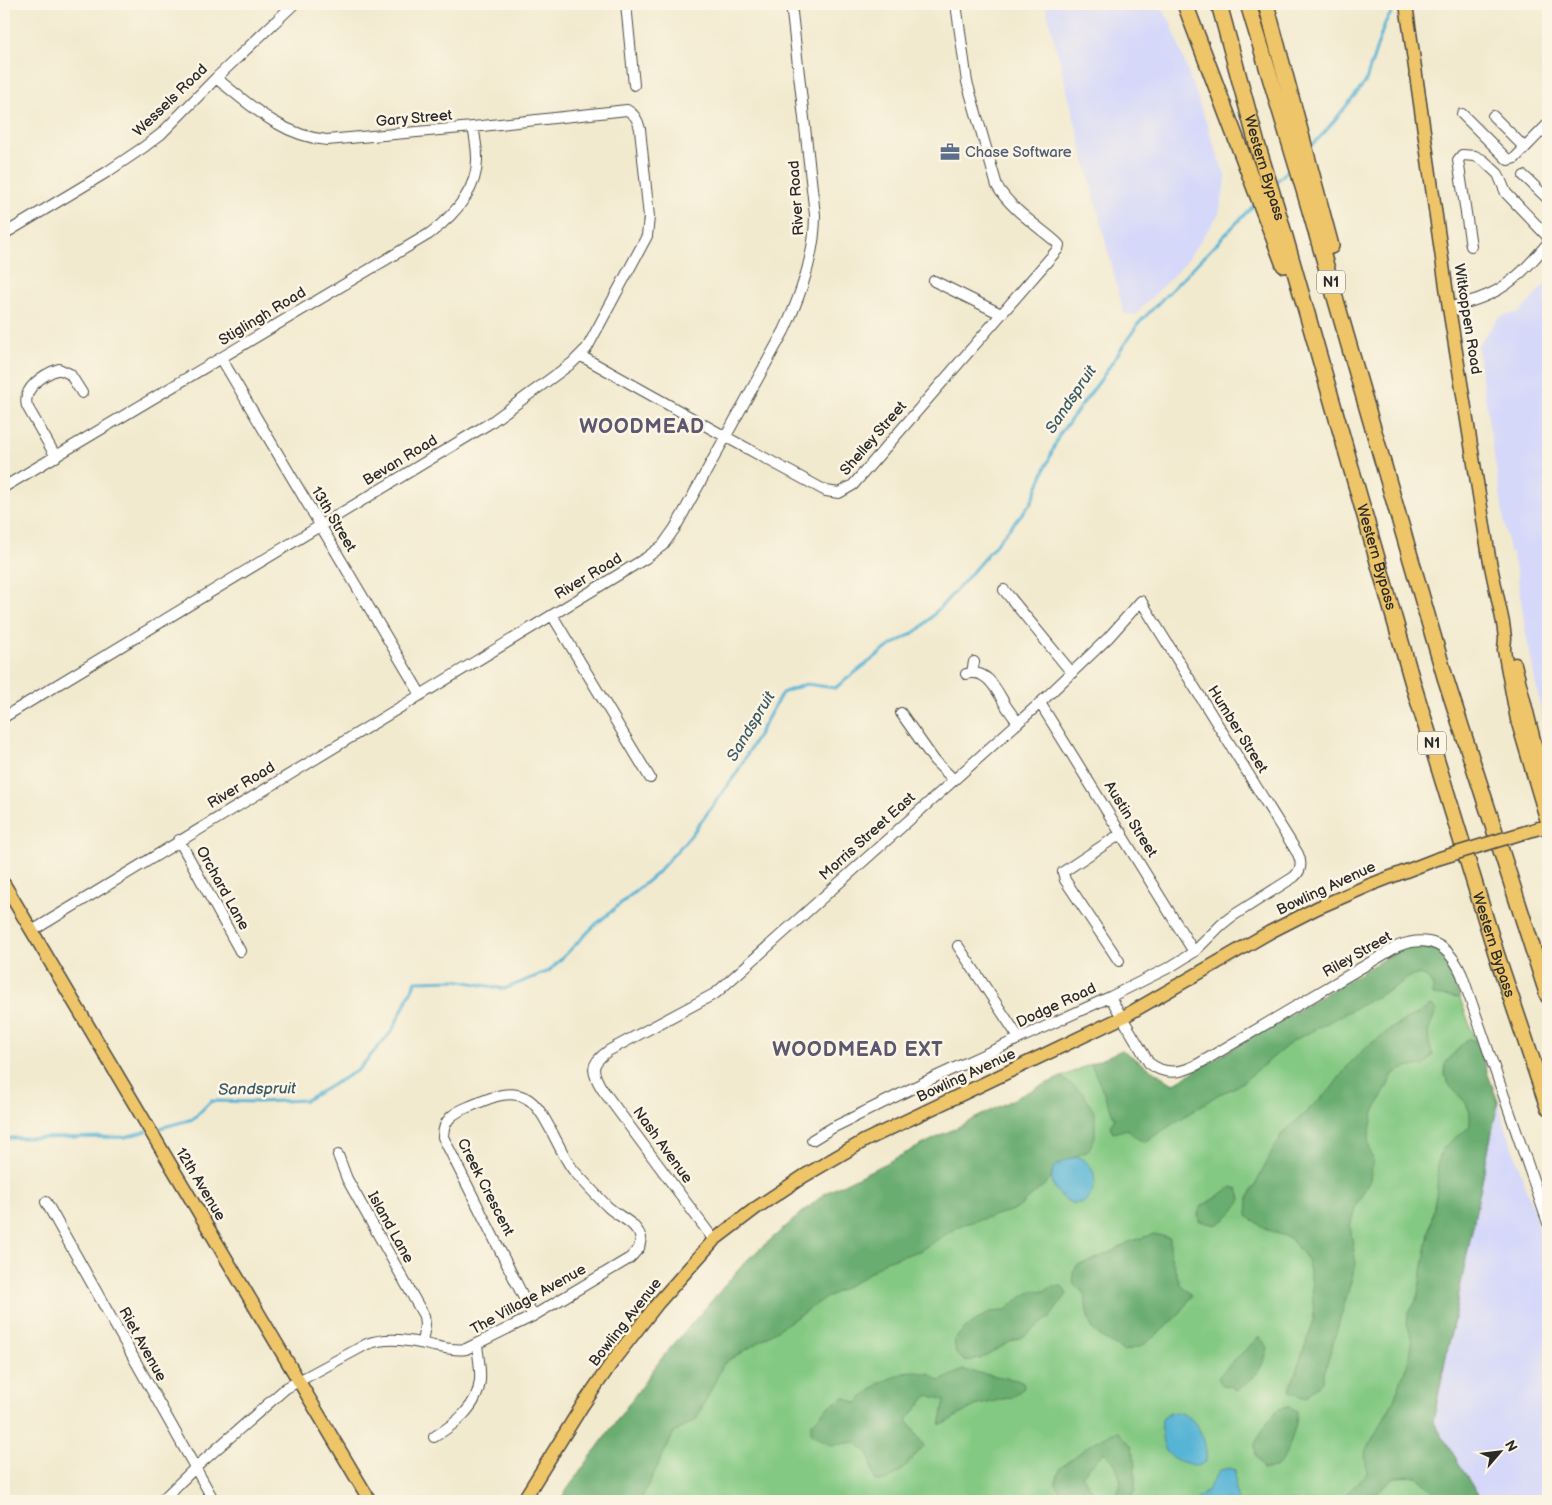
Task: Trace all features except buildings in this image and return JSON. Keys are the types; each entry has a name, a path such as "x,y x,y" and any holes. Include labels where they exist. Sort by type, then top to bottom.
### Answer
{"highway":[{"path":"1185,4 1242,152 1274,219"},
{"path":"1193,4 1214,80"},
{"name":"Western Bypass","path":"1219,4 1257,144 1274,219 1325,377 1413,684 1497,956 1548,1107"},
{"name":"Western Bypass","path":"1248,4 1290,117 1348,311 1358,374 1445,677 1548,996"},
{"path":"1266,4 1290,117"}],"main road":[{"name":"Witkoppen Road","path":"1406,4 1449,308 1489,556 1505,638 1504,650 1517,720 1546,825"},
{"name":"Witkoppen Road","path":"1505,638 1512,649 1548,796"},
{"name":"Bowling Avenue","path":"523,1501 582,1406 658,1303 714,1240 756,1208 804,1176 864,1141 1123,1017 1286,924 1370,885 1437,859 1546,825"},
{"name":"12th Avenue","path":"4,884 370,1501"}],"street":[{"name":"Wessels Road","path":"4,234 133,155 160,134 294,4"},
{"path":"626,4 634,85"},
{"name":"River Road","path":"32,931 646,558 663,545 675,528 726,437 792,313 812,249 814,215 791,4"},
{"name":"Shelley Street","path":"581,356 826,491 839,493 853,485 1058,249 1059,245 1013,206 996,186 967,82 956,4"},
{"name":"Gary Street","path":"216,78 277,125 289,131 317,139 338,140 621,110 633,113"},
{"name":"Bevan Road","path":"4,717 490,423 581,356 593,338 647,236 649,217 640,129 633,113"},
{"path":"1462,114 1508,160 1513,159 1548,124"},
{"path":"1493,116 1525,148"},
{"name":"Stiglingh Road","path":"4,487 420,241 440,226 464,200 473,181 477,158 473,127"},
{"path":"1471,246 1458,160 1462,155 1475,156 1483,160 1498,174 1506,193 1548,237"},
{"path":"1524,176 1548,199"},
{"path":"1449,308 1499,290 1519,275 1548,243"},
{"path":"934,281 1001,314"},
{"name":"13th Street","path":"222,358 421,695"},
{"path":"56,457 27,406 26,395 36,382 57,369 64,370 70,374 82,393"},
{"path":"1004,590 1072,673"},
{"name":"Morris Street East","path":"594,1066 596,1061 608,1051 716,993 1040,703 1108,638 1140,601"},
{"name":"Humber Street","path":"1140,601 1298,854 1301,867 1297,874"},
{"path":"552,615 650,778"},
{"path":"974,662 969,673 989,679 1018,723"},
{"name":"Austin Street","path":"1040,703 1194,952"},
{"path":"901,713 934,760 954,780"},
{"path":"1119,962 1065,880 1063,872 1122,833"},
{"name":"Orchard Lane","path":"179,840 240,951"},
{"name":"Dodge Road","path":"812,1140 832,1128 933,1078 1110,997 1170,967 1194,952 1231,917 1297,874"},
{"name":"Riley Street","path":"1110,997 1149,1063 1166,1072 1186,1070 1398,946 1421,941 1437,944 1449,952 1462,975 1548,1222"},
{"path":"958,946 1019,1038"},
{"name":"Nash Avenue","path":"594,1066 596,1078 602,1089 714,1240"},
{"name":"Creek Crescent","path":"533,1316 443,1137 445,1124 455,1112 505,1094 520,1095 532,1101 540,1110 576,1173 609,1208 639,1231 641,1242 636,1252 630,1258"},
{"name":"Island Lane","path":"338,1155 347,1178 420,1312 420,1342"},
{"name":"Riet Avenue","path":"46,1202 214,1501"},
{"name":"The Village Avenue","path":"161,1501 195,1468 279,1394 298,1381 367,1344 378,1340 390,1339 420,1342 457,1350 477,1344 533,1316 630,1258"},
{"path":"434,1437 446,1430 465,1414 476,1395 480,1379 477,1344"}],"shaded area":[{"path":"1045,4 1159,4 1170,21 1226,178 1219,214 1185,263 1135,315 1124,314"},
{"path":"1548,281 1548,746 1526,634 1517,573 1512,553 1509,553 1477,346 1499,317 1520,312"},
{"path":"1498,1102 1548,1255 1548,1501 1482,1501 1433,1421"}],"green space":[{"path":"1411,943 1440,951 1457,990 1498,1102 1433,1421 1482,1501 559,1501 661,1359 747,1260 824,1194 1028,1092 1122,1050 1173,1084"},
{"path":"1411,943 1440,951 1460,998 1433,995 1433,986 1427,978 1419,975 1411,976 1395,987 1293,1041 1244,1081 1232,1089 1219,1094 1145,1142 1136,1138 1127,1129 1113,1133 1110,1126 1115,1119 1091,1064 1122,1050 1173,1084"},
{"path":"1431,1006 1437,1010 1431,1022 1428,1037 1433,1055 1424,1066 1410,1066 1394,1073 1373,1114 1368,1142 1373,1161 1370,1180 1356,1205 1350,1226 1356,1264 1322,1381 1306,1398 1289,1392 1314,1320 1312,1285 1308,1261 1290,1238 1268,1230 1247,1216 1248,1199 1281,1135 1330,1090 1350,1063 1363,1050 1392,1028"},
{"path":"1469,1039 1476,1041 1498,1102 1433,1421 1482,1501 1436,1501 1435,1493 1417,1476 1396,1477 1376,1494 1374,1501 1339,1501 1367,1473 1365,1452 1392,1404 1408,1362 1412,1338 1407,1324 1408,1314 1417,1299 1437,1189 1438,1158 1445,1146 1470,1126 1470,1113 1466,1103 1450,1086 1445,1076 1445,1064 1460,1046"},
{"path":"1061,1077 1084,1094 1095,1114 1095,1137 1088,1151 1068,1160 1052,1173 1051,1179 1017,1209 961,1225 919,1251 886,1261 724,1363 696,1420 674,1433 640,1501 559,1501 661,1359 747,1260 824,1194"},
{"path":"1232,1187 1238,1189 1241,1199 1231,1214 1216,1225 1199,1221 1198,1213 1202,1206"},
{"path":"1154,1234 1170,1238 1170,1253 1180,1284 1192,1295 1180,1314 1160,1332 1142,1346 1123,1351 1097,1334 1091,1326 1085,1293 1074,1285 1073,1272 1077,1266 1114,1251 1129,1242"},
{"path":"1052,1286 1062,1286 1067,1294 1050,1317 1026,1335 980,1359 965,1361 956,1354 954,1340 966,1327 990,1312 1005,1311 1017,1300 1034,1290 1045,1291"},
{"path":"1259,1337 1268,1347 1261,1367 1248,1382 1236,1391 1233,1387 1222,1385 1218,1378"},
{"path":"963,1370 1017,1380 1023,1383 1024,1388 1012,1397 975,1406 940,1426 945,1400 928,1395 907,1420 924,1446 901,1471 886,1481 875,1481 869,1454 856,1442 833,1445 811,1434 811,1424 828,1407 844,1397 857,1403 879,1383 909,1371 930,1374 940,1381"},
{"path":"1290,1407 1297,1411 1297,1416 1288,1448 1278,1466 1263,1469 1256,1456 1255,1444 1267,1423 1278,1409"},
{"path":"1117,1431 1132,1446 1135,1466 1135,1491 1128,1501 1117,1495 1121,1482 1115,1463 1104,1452 1082,1475 1099,1501 1070,1501 1055,1485 1060,1468 1091,1444"}],"water":[{"path":"1078,1157 1085,1161 1093,1171 1094,1184 1084,1202 1072,1203 1061,1196 1053,1186 1052,1174 1054,1169 1061,1163"},
{"path":"1176,1412 1190,1418 1200,1430 1205,1446 1206,1461 1199,1466 1179,1461 1168,1453 1164,1447 1162,1419 1170,1413"},
{"path":"1230,1468 1235,1470 1236,1490 1239,1501 1195,1501 1205,1493 1220,1470"}],"waterway":[{"name":"Sandspruit","path":"1310,147 1365,83 1385,23 1397,4"},
{"name":"Sandspruit","path":"1275,183 1292,166"},
{"name":"Sandspruit","path":"153,1130 193,1119 211,1101 306,1100 358,1070 392,1031 416,981 456,980 504,989 549,971 595,925 656,874 692,834 736,774 782,693 806,684 835,688 887,648 920,629 962,584 1031,503 1059,435 1099,382 1138,324 1255,204"},
{"name":"Sandspruit","path":"4,1140 9,1138 125,1137 147,1131"}],"place":[{"name":"Chase Software","path":"950,152"}],"district":[{"name":"WOODMEAD","path":"642,426"},
{"name":"WOODMEAD EXT","path":"858,1049"}]}
